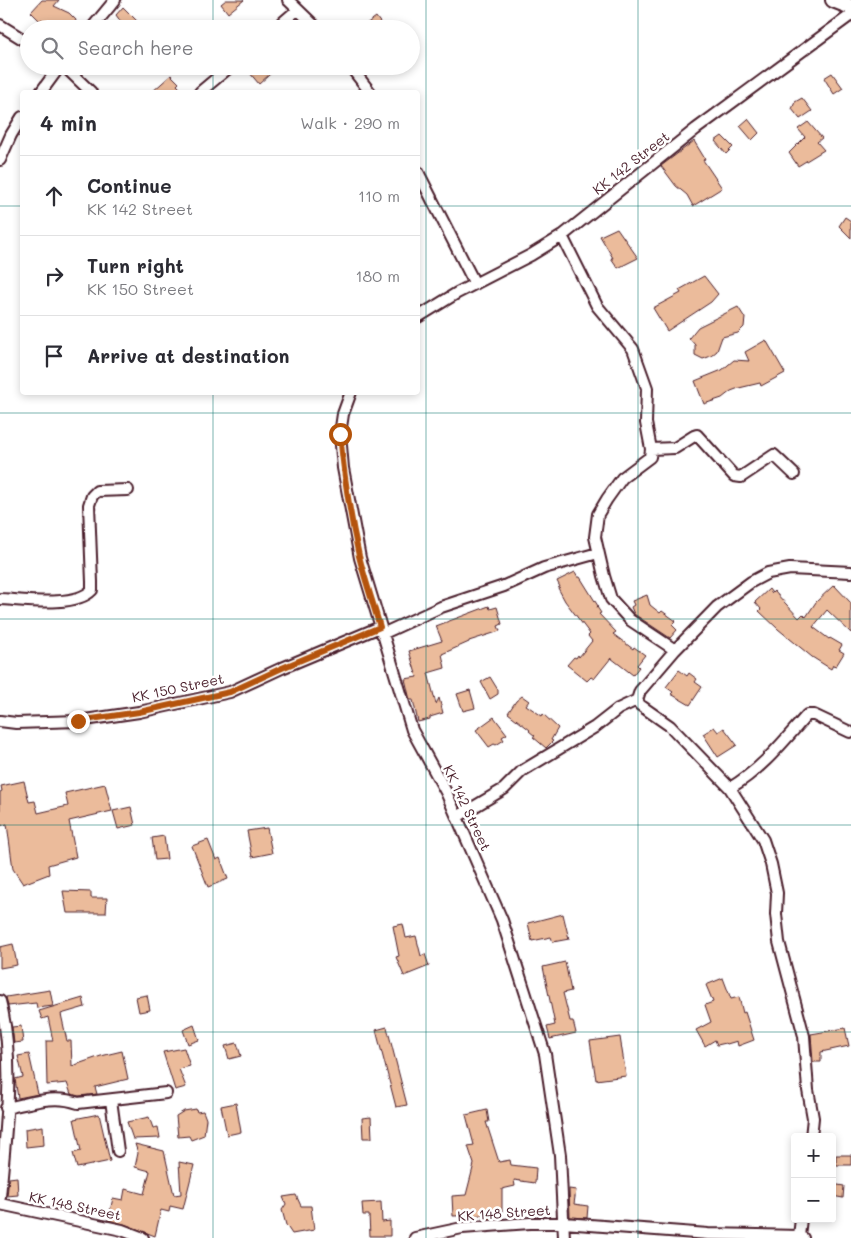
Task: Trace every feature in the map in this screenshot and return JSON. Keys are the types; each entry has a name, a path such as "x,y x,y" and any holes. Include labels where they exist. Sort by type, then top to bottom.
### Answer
{"main road":[{"path":"833,0 851,7"}],"street":[{"path":"98,20 115,0"},
{"path":"288,0 308,20"},
{"path":"285,20 297,10"},
{"name":"KK 142 Street","path":"420,316 562,236 696,129 851,15"},
{"path":"0,25 20,37"},
{"path":"42,90 53,75"},
{"path":"73,75 89,90"},
{"path":"202,90 220,75"},
{"path":"357,75 368,90"},
{"path":"0,160 11,135 20,121"},
{"path":"420,176 475,284"},
{"path":"562,236 597,306 633,349 647,388 646,423 651,455 622,478 598,514 595,530 598,552 611,599 630,620 675,650"},
{"name":"KK 142 Street","path":"350,395 343,414 340,434 343,468 360,558 412,730 446,792 502,920 545,1054 560,1155 564,1238"},
{"path":"651,449 676,448 697,435 734,476 741,477 774,455 794,474"},
{"path":"0,599 41,602 72,599 88,594 92,590 89,505 92,496 98,491 128,490"},
{"name":"KK 150 Street","path":"0,720 16,723 78,721 139,712 230,692 282,668 381,630 504,586 544,568 598,552"},
{"path":"457,816 504,789 522,772 595,726 618,709 637,700 640,691 675,650 717,607 751,582 768,573 790,569 851,572"},
{"path":"637,700 640,705 670,726 730,788 763,840 771,864 777,893 776,914 779,942 804,1036 808,1090 813,1118 811,1133"},
{"path":"730,788 761,766 807,715 814,715 850,732"},
{"path":"0,1001 7,1049 6,1108 0,1197"},
{"path":"6,1108 53,1098 66,1098 78,1103 166,1093"},
{"path":"111,1100 118,1151"},
{"name":"KK 148 Street","path":"0,1204 113,1228 143,1238"},
{"path":"801,1223 801,1237"},
{"name":"KK 148 Street","path":"415,1238 462,1228 496,1224 564,1224 708,1234 801,1237"}],"building":[{"path":"42,0 59,0 54,6 69,13 76,20 39,20 31,12"},
{"path":"226,0 244,0 228,13 221,4"},
{"path":"123,7 136,20 120,20 116,15"},
{"path":"832,73 843,88 834,94 824,78"},
{"path":"171,75 179,83 177,85 182,90 154,90"},
{"path":"252,75 269,75 259,84"},
{"path":"802,98 812,111 800,119 792,109 795,102"},
{"path":"748,119 759,133 752,140 740,126"},
{"path":"808,122 822,138 817,142 824,150 798,166 789,153 805,137 798,129"},
{"path":"722,136 733,147 726,154 715,141"},
{"path":"694,141 705,159 703,160 722,188 693,206 687,195 676,186 661,166"},
{"path":"845,217 851,221 851,238 839,226"},
{"path":"617,228 638,258 618,268 600,236"},
{"path":"704,276 718,294 711,302 667,331 653,308 681,293 679,290"},
{"path":"738,307 745,318 744,327 738,333 722,337 717,351 711,356 703,359 695,355 695,345 689,338 698,327"},
{"path":"766,340 785,373 761,386 760,383 739,388 722,398 704,404 695,381 722,370 734,360 749,361 745,352"},
{"path":"575,572 598,606 601,613 599,614 616,632 613,634 633,649 634,647 645,655 637,665 639,667 633,675 611,658 594,679 591,677 587,681 567,665 574,657 576,658 578,655 579,657 592,641 588,636 590,634 565,601 558,588 560,587 557,581"},
{"path":"834,585 851,603 851,633 827,610 813,627 829,639 842,645 839,650 844,653 836,666 833,665 831,669 812,657 778,629 759,611 761,609 755,602 769,589 772,593 774,591 799,618 803,614 806,617 816,602"},
{"path":"647,595 650,605 660,613 662,611 676,621 672,625 677,630 670,638 634,614 631,607 634,605 632,601"},
{"path":"489,606 490,609 497,607 502,624 498,626 500,631 469,641 442,654 445,668 428,673 436,704 439,698 443,713 418,722 413,700 410,700 405,679 417,677 409,651 442,641 436,626"},
{"path":"679,670 687,676 689,673 697,679 695,682 702,687 690,705 671,694 673,692 666,687"},
{"path":"490,677 498,690 498,694 490,699 481,682"},
{"path":"470,690 475,708 463,711 457,694"},
{"path":"522,696 529,701 526,705 542,716 543,714 558,728 551,740 553,741 546,748 533,737 535,736 530,730 508,713"},
{"path":"494,717 507,734 502,737 504,740 489,747 476,730"},
{"path":"714,727 718,732 724,728 737,745 718,757 703,734"},
{"path":"24,781 29,802 35,801 38,813 68,806 65,793 105,784 112,811 69,821 76,857 48,865 49,874 23,884 13,869 7,824 0,826 0,792 2,791 1,786"},
{"path":"131,807 135,825 118,829 113,811"},
{"path":"267,828 272,853 252,857 247,831"},
{"path":"164,836 167,859 155,860 152,838"},
{"path":"208,840 216,860 220,858 228,879 208,887 192,846"},
{"path":"63,891 91,892 91,898 107,898 106,913 67,913"},
{"path":"563,914 569,939 553,942 551,937 532,941 528,923"},
{"path":"403,924 406,938 416,936 421,956 425,954 429,966 404,976 396,957 399,956 393,926"},
{"path":"13,944 17,965 0,968 0,947"},
{"path":"565,962 571,991 563,993 570,1021 573,1021 576,1033 550,1039 547,1027 555,1025 543,967"},
{"path":"723,978 731,999 739,997 754,1040 738,1046 737,1041 717,1045 715,1040 705,1046 696,1030 711,1022 705,1005 713,1002 706,985"},
{"path":"50,990 53,1006 37,1008 36,1003 8,1006 6,997"},
{"path":"147,995 150,1010 139,1012 136,997"},
{"path":"83,998 85,1007 61,1014 67,1041 71,1041 72,1066 122,1051 128,1079 95,1087 97,1094 79,1096 71,1094 67,1083 47,1085 46,1041 53,1041 48,1017 42,1019 39,1011"},
{"path":"194,1025 199,1040 188,1044 183,1030"},
{"path":"21,1026 23,1042 14,1043 12,1027"},
{"path":"387,1027 407,1105 396,1107 376,1030"},
{"path":"845,1028 849,1046 821,1052 821,1062 813,1062 811,1034"},
{"path":"620,1037 626,1076 596,1080 590,1041"},
{"path":"237,1043 241,1056 229,1059 225,1046"},
{"path":"184,1048 190,1066 179,1069 186,1087 175,1090 163,1052"},
{"path":"29,1054 38,1094 18,1098 15,1079 23,1077 18,1056"},
{"path":"236,1103 241,1132 227,1135 221,1106"},
{"path":"196,1109 197,1112 203,1111 206,1119 204,1135 191,1140 189,1136 178,1137 176,1116 184,1111"},
{"path":"487,1110 489,1122 486,1122 499,1162 510,1160 511,1165 536,1168 535,1183 514,1180 515,1186 502,1189 502,1218 484,1219 484,1215 453,1216 452,1196 466,1195 474,1164 468,1146 474,1145 466,1115"},
{"path":"99,1114 110,1161 77,1168 73,1153 81,1151 74,1119"},
{"path":"149,1117 153,1128 158,1127 160,1138 133,1139 127,1122"},
{"path":"371,1117 372,1138 363,1138 362,1118"},
{"path":"43,1126 44,1145 26,1147 25,1129"},
{"path":"135,1144 164,1151 174,1195 181,1194 179,1162 194,1165 183,1209 170,1206 169,1212 161,1210 155,1236 108,1220 113,1198 123,1200 125,1189 144,1194 150,1171 135,1167 138,1153"},
{"path":"836,1155 851,1155 851,1165 836,1165"},
{"path":"17,1177 18,1195 7,1196 9,1178"},
{"path":"836,1185 844,1186 843,1198 836,1197"},
{"path":"569,1189 576,1190 574,1204 588,1206 587,1218 570,1217"},
{"path":"296,1195 301,1206 311,1206 314,1230 292,1234 286,1225 282,1210 286,1204 283,1197"},
{"path":"381,1202 382,1222 390,1221 390,1236 370,1236 369,1215 363,1215 362,1203"}],"route":[{"path":"78,721 139,712 230,692 380,627 353,528 343,468 340,434"}]}
